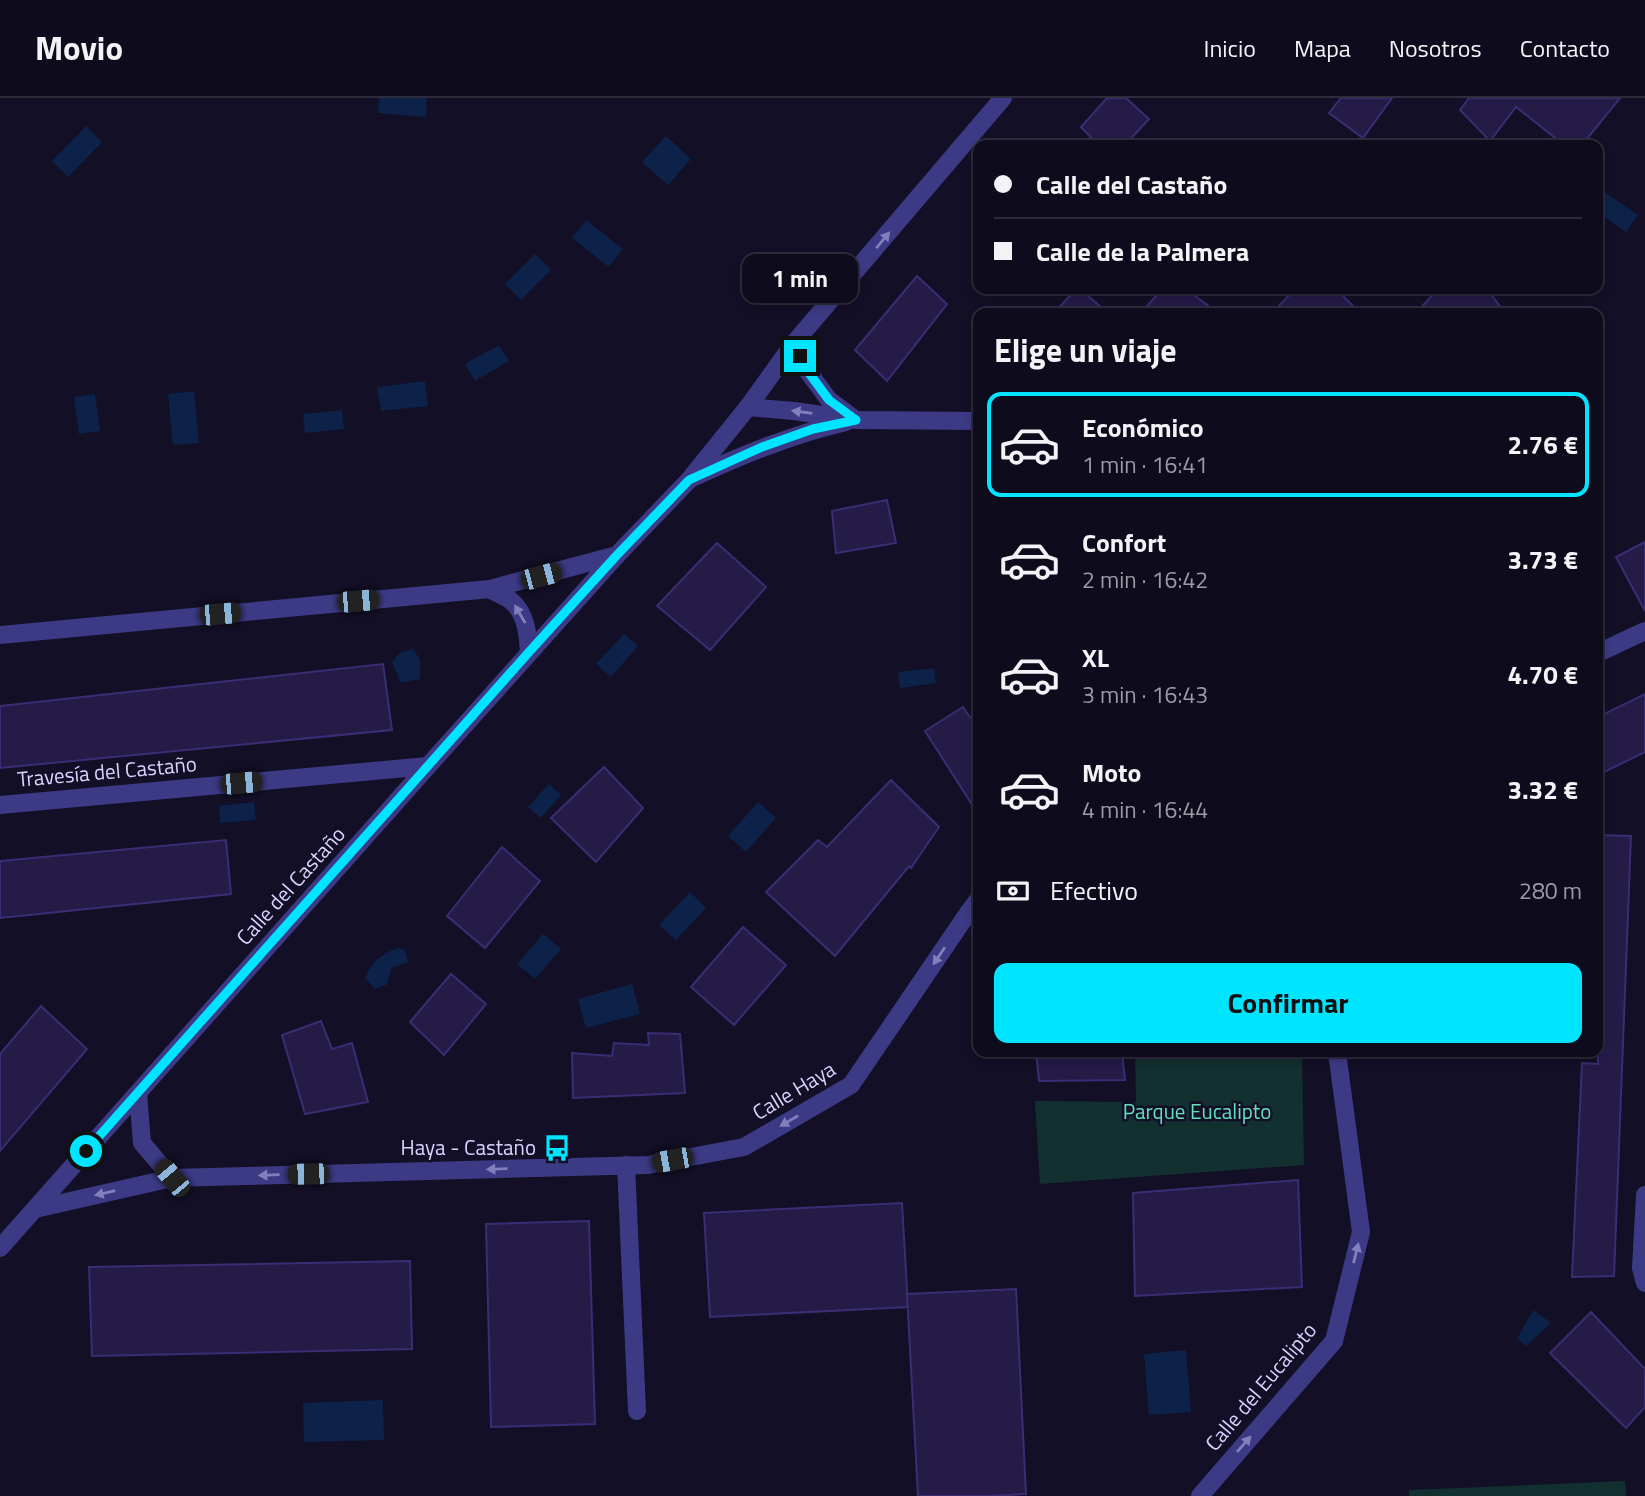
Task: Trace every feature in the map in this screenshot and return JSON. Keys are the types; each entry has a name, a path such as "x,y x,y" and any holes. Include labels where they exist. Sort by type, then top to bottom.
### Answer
{"street":[{"name":"Calle del Castaño","path":"0,1248 529,652 689,480 748,407 794,343 1003,98"},
{"path":"794,343 806,369 829,400 856,420"},
{"path":"748,407 856,420 973,421"},
{"path":"689,480 762,447 813,429 856,420"},
{"path":"0,635 490,589 617,555"},
{"path":"490,589 512,601 523,616 528,633 529,652"},
{"path":"1603,651 1645,631"},
{"name":"Travesía del Castaño","path":"0,805 428,766"},
{"name":"Calle Haya","path":"35,1209 172,1178 648,1165 744,1147 851,1085 973,906"},
{"name":"Calle del Eucalipto","path":"1200,1496 1334,1341 1361,1232 1338,1057"},
{"path":"138,1093 142,1143 172,1178"},
{"path":"626,1165 637,1411"},
{"path":"1645,1195 1642,1268 1645,1283"}],"green space":[{"name":"Parque Eucalipto","path":"1135,1057 1302,1057 1304,1165 1040,1184 1035,1101 1136,1102"},
{"path":"1625,1481 1626,1496 1409,1496 1409,1490"}],"water":[{"path":"379,98 427,98 426,117 378,113"},
{"path":"86,126 102,142 68,177 52,161"},
{"path":"666,136 691,159 668,185 642,162"},
{"path":"1603,194 1638,215 1626,232 1603,216"},
{"path":"586,220 623,249 609,267 572,238"},
{"path":"535,254 551,270 521,300 505,284"},
{"path":"499,345 509,361 475,381 465,364"},
{"path":"425,381 428,406 381,411 377,387"},
{"path":"194,391 199,443 173,445 168,394"},
{"path":"95,394 100,431 79,434 74,397"},
{"path":"342,410 344,429 305,433 303,414"},
{"path":"624,634 638,646 611,677 596,664"},
{"path":"413,649 420,659 420,679 401,683 392,662 399,653"},
{"path":"934,668 936,683 900,688 898,672"},
{"path":"549,784 561,795 541,818 528,807"},
{"path":"254,802 256,820 220,823 219,806"},
{"path":"758,802 776,818 746,852 728,836"},
{"path":"690,892 706,908 676,940 659,925"},
{"path":"543,934 561,949 535,979 517,964"},
{"path":"398,948 405,950 408,962 392,968 386,985 375,989 365,978 368,972 378,959"},
{"path":"632,984 640,1014 586,1028 578,999"},
{"path":"1533,1310 1551,1323 1526,1346 1517,1339"},
{"path":"1186,1350 1191,1412 1149,1415 1144,1354"},
{"path":"383,1400 384,1440 304,1442 303,1403"}],"building":[{"path":"1107,98 1126,98 1149,119 1130,140 1093,140 1081,127"},
{"path":"1341,98 1392,98 1363,138 1329,113"},
{"path":"1469,98 1620,98 1586,140 1558,140 1516,107 1489,140 1460,110"},
{"path":"917,276 947,304 887,381 855,350"},
{"path":"1071,294 1086,294 1102,308 1059,308"},
{"path":"1158,294 1193,294 1211,308 1145,308"},
{"path":"1290,294 1341,294 1355,308 1277,308"},
{"path":"1433,294 1491,294 1501,308 1421,308"},
{"path":"887,500 896,543 836,553 832,511"},
{"path":"1645,542 1645,611 1616,557"},
{"path":"717,543 766,587 710,650 657,606"},
{"path":"383,664 392,730 0,768 0,706"},
{"path":"1645,694 1645,752 1603,773 1603,715"},
{"path":"963,707 973,722 973,806 925,731"},
{"path":"604,767 643,808 596,862 551,818"},
{"path":"891,780 939,827 911,868 909,866 835,956 766,892 818,840 827,847"},
{"path":"1603,835 1631,836 1614,1276 1572,1277 1582,1063 1598,1064 1598,1057 1603,1057"},
{"path":"226,840 231,894 0,918 0,861"},
{"path":"502,847 540,881 485,948 447,916"},
{"path":"743,927 786,965 734,1025 691,987"},
{"path":"451,974 486,1004 444,1055 410,1022"},
{"path":"41,1006 87,1049 0,1151 0,1054"},
{"path":"321,1021 332,1049 352,1043 368,1102 305,1114 282,1035"},
{"path":"648,1033 680,1034 685,1093 573,1098 572,1053 612,1056 614,1043 649,1045"},
{"path":"1037,1057 1123,1057 1125,1080 1039,1081"},
{"path":"1298,1180 1302,1287 1135,1296 1133,1193"},
{"path":"902,1203 908,1307 710,1317 704,1213"},
{"path":"589,1221 595,1424 491,1427 486,1224"},
{"path":"410,1261 412,1349 92,1356 89,1267"},
{"path":"1016,1289 1026,1494 918,1496 907,1294"},
{"path":"1591,1312 1645,1369 1645,1407 1626,1428 1550,1353"}],"place":[{"name":"Haya - Castaño","path":"557,1148"}],"route":[{"path":"86,1151 529,652 689,480 762,447 813,429 856,420 829,400 806,369 800,356"}]}
